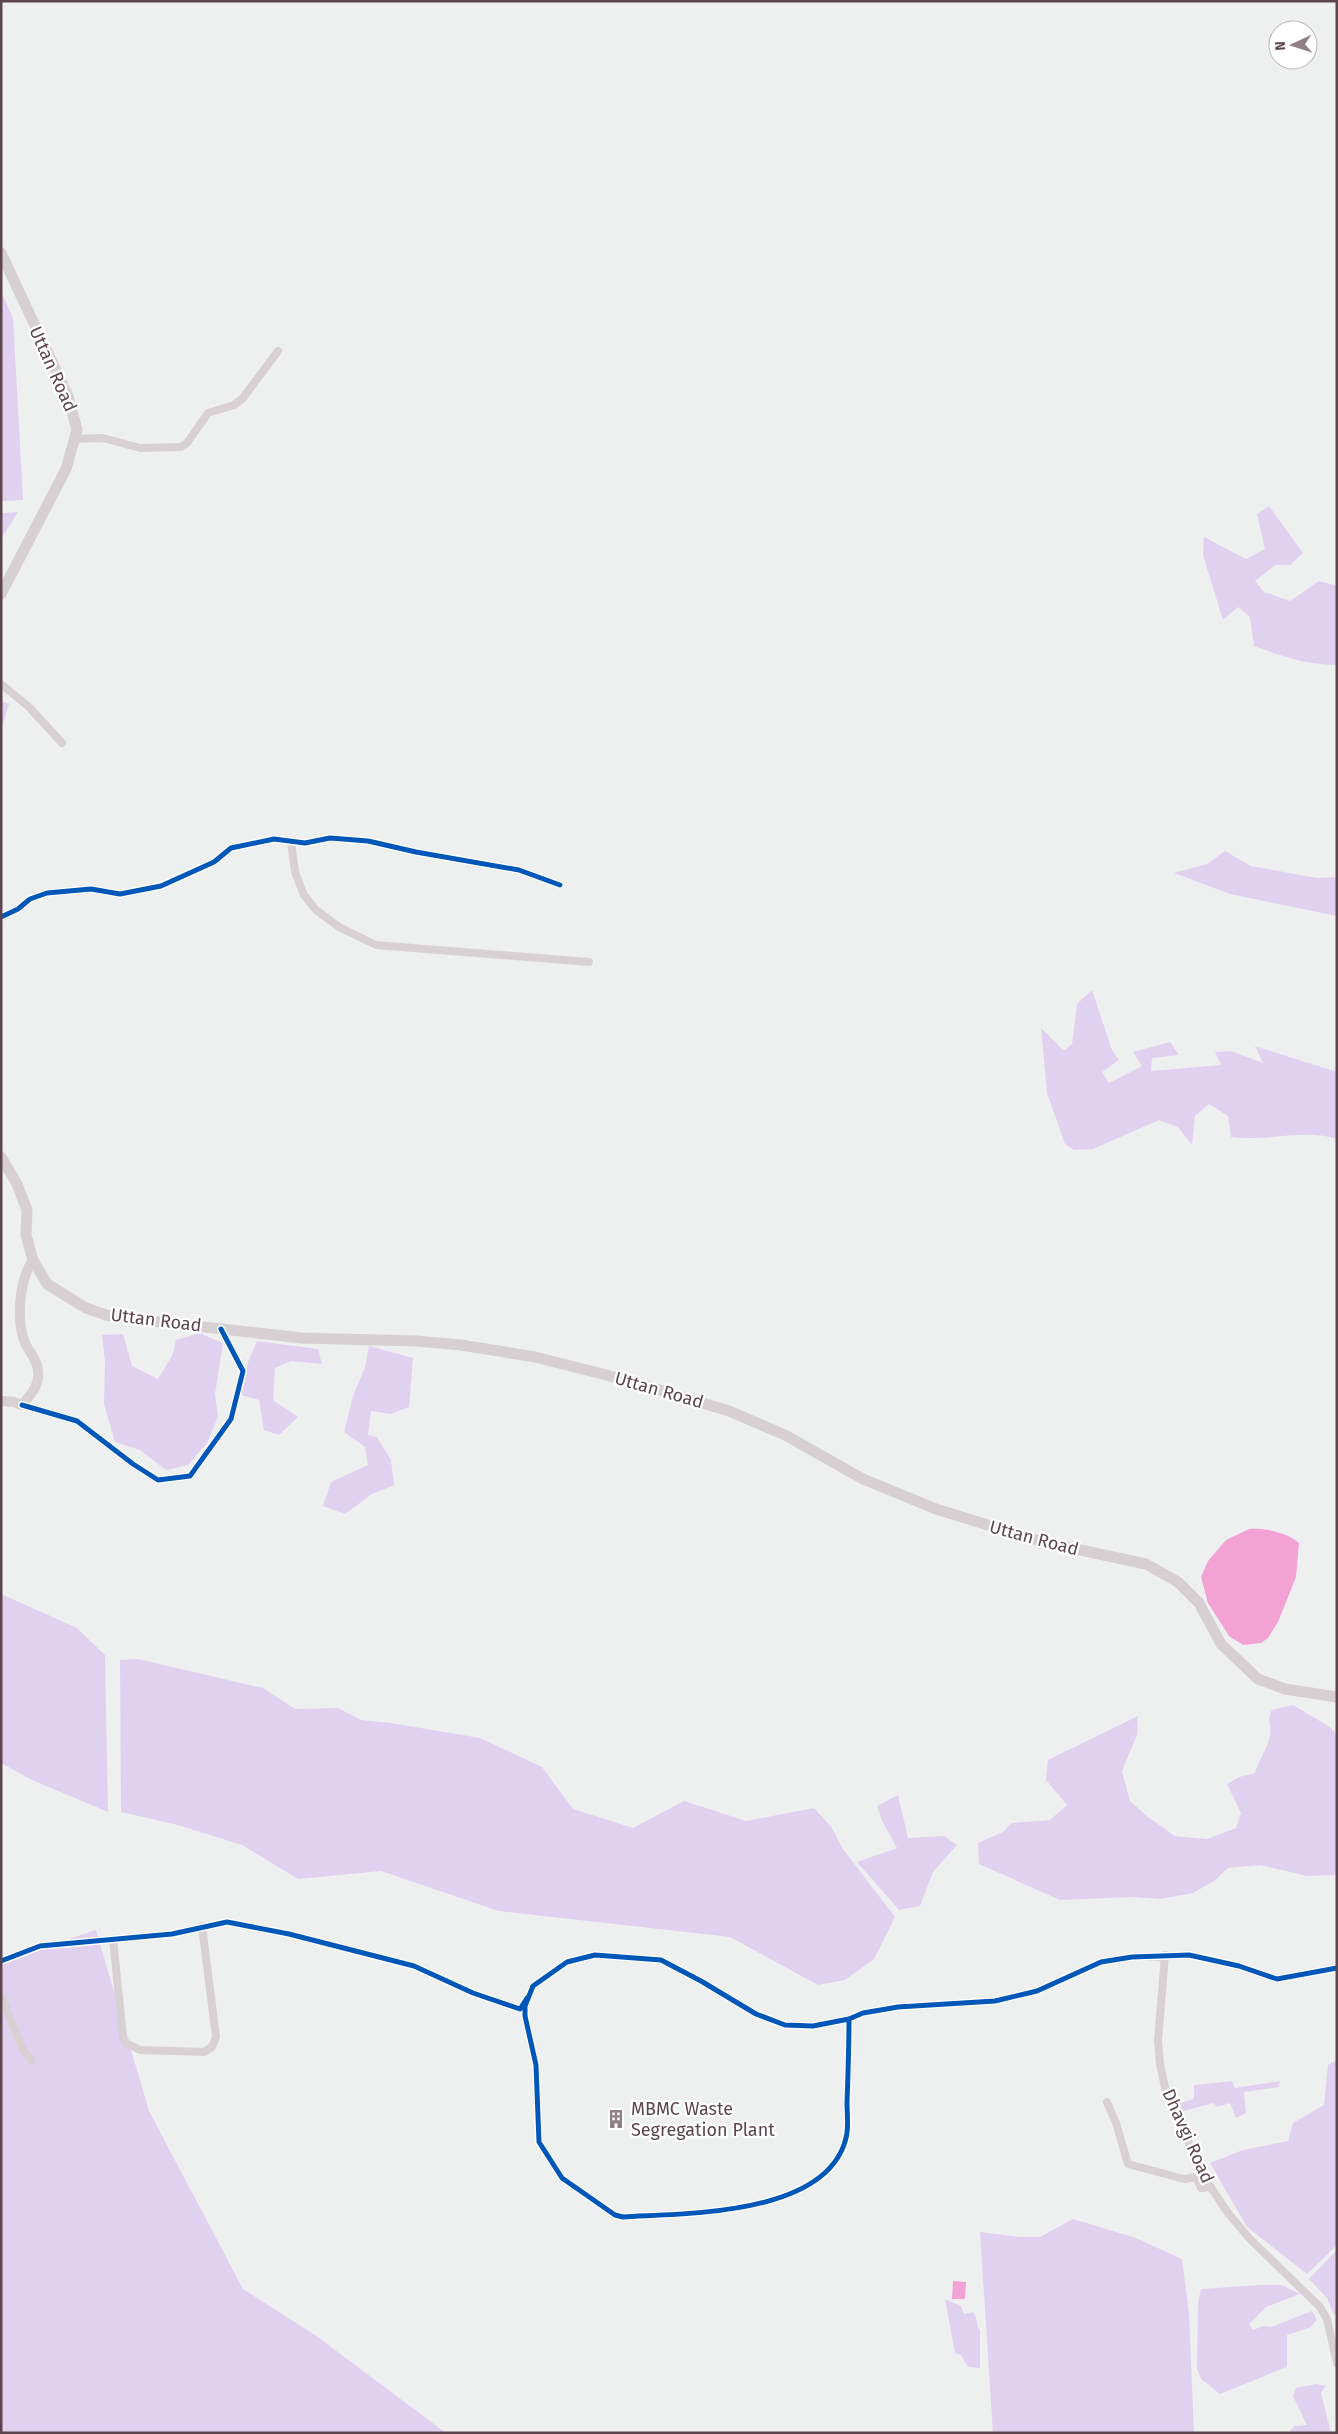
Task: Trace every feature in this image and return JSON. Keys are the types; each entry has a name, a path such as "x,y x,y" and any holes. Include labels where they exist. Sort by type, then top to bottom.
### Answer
{"main road":[{"name":"Uttan Road","path":"1,253 68,396 78,430 66,470 1,594"},
{"name":"Uttan Road","path":"1,1157 17,1184 27,1210 26,1235 33,1260 47,1284 86,1308 106,1315 302,1338 416,1341 498,1351 535,1357 630,1381 729,1411 785,1435 863,1479 936,1509 1043,1542 1146,1564 1178,1582 1199,1603 1221,1644 1258,1679 1285,1689 1337,1697"}],"street":[{"path":"75,439 103,438 140,448 180,447 187,443 208,413 234,405 244,398 278,351"},
{"path":"1,684 29,707 62,743"},
{"path":"1,917 18,909 30,899 47,893 92,889 120,894 160,886 186,872 214,862 231,848 274,839 305,843 330,838 368,841 416,852 519,870 560,885"},
{"path":"291,841 295,872 304,895 316,910 339,927 376,945 589,962"},
{"path":"22,1406 33,1392 39,1373 38,1367 26,1345 21,1322 23,1279 33,1260"},
{"path":"1,1401 14,1402 22,1406 77,1421 133,1464 158,1480 190,1476 230,1419 243,1371 222,1329"},
{"path":"1,1961 40,1946 172,1934 227,1922 247,1924 414,1966 473,1993 520,2009 530,1994"},
{"path":"113,1940 126,2043 140,2050 204,2052 212,2047 216,2037 202,1926"},
{"path":"849,2019 846,2137 838,2160 820,2177 797,2190 756,2205 715,2211 623,2217 615,2215 562,2178 539,2142 536,2065 525,2016 530,1994 533,1986 567,1962 595,1955 660,1960 756,2014 785,2025 814,2026 849,2019 863,2013 898,2007 995,2000 1037,1991 1101,1962 1165,1955 1190,1955 1238,1966 1277,1979 1337,1968"},
{"name":"Dhavgi Road","path":"1165,1955 1158,2041 1160,2064 1166,2092 1210,2187 1248,2238 1320,2307 1327,2319 1337,2363"},
{"path":"1,1996 23,2050 32,2061"},
{"path":"1107,2102 1116,2123 1128,2164 1184,2179 1196,2177 1201,2188 1210,2187"}],"shaded area":[{"path":"1,291 13,318 23,500 1,501"},
{"path":"1269,506 1303,553 1290,565 1275,565 1255,581 1264,592 1290,601 1319,581 1337,586 1337,665 1305,662 1254,646 1250,617 1238,607 1223,620 1203,555 1204,537 1246,559 1265,549 1257,514"},
{"path":"18,512 1,539 1,513"},
{"path":"1,701 9,704 1,730"},
{"path":"1225,851 1251,866 1317,878 1337,877 1337,916 1230,894 1174,873 1207,864"},
{"path":"1092,990 1112,1050 1119,1060 1102,1072 1109,1083 1142,1066 1133,1052 1170,1042 1179,1055 1152,1058 1151,1071 1221,1065 1215,1052 1231,1051 1263,1063 1255,1046 1337,1072 1337,1139 1313,1135 1258,1138 1231,1137 1228,1116 1209,1104 1195,1116 1192,1145 1178,1127 1159,1120 1093,1149 1074,1150 1065,1144 1047,1093 1041,1028 1064,1051 1072,1044 1077,1004"},
{"path":"199,1333 223,1343 215,1394 218,1417 207,1443 188,1465 166,1470 140,1450 115,1442 104,1404 105,1362 102,1335 123,1334 132,1366 158,1379 173,1354 176,1340"},
{"path":"257,1341 318,1349 322,1364 291,1361 275,1368 273,1400 298,1417 279,1435 264,1430 259,1400 241,1395 248,1362"},
{"path":"369,1346 413,1358 409,1407 391,1414 371,1411 368,1435 377,1437 391,1460 394,1485 372,1494 345,1514 323,1506 331,1482 368,1465 365,1447 344,1432 353,1396 365,1367"},
{"path":"1249,1529 1275,1532 1288,1536 1299,1543 1296,1577 1278,1622 1268,1638 1261,1643 1243,1645 1229,1636 1208,1603 1201,1577 1208,1561 1226,1540"},
{"path":"1,1594 77,1628 105,1655 108,1812 32,1780 1,1763"},
{"path":"138,1659 263,1688 295,1709 338,1708 361,1720 391,1723 480,1738 542,1767 573,1809 633,1828 684,1801 746,1821 814,1808 832,1828 843,1849 895,1917 874,1959 845,1980 818,1985 730,1937 499,1911 381,1871 298,1879 242,1845 178,1825 121,1812 120,1660"},
{"path":"1293,1705 1330,1727 1337,1735 1337,1875 1307,1876 1260,1865 1228,1868 1214,1881 1193,1893 1160,1899 1132,1897 1060,1900 979,1864 978,1843 1003,1832 1012,1823 1050,1820 1067,1805 1046,1780 1048,1760 1138,1716 1137,1735 1122,1771 1130,1801 1148,1817 1175,1836 1207,1839 1236,1828 1241,1813 1227,1784 1239,1777 1255,1773 1270,1736 1270,1713 1272,1710"},
{"path":"898,1795 908,1838 944,1836 957,1845 933,1872 920,1906 899,1910 857,1862 897,1848 882,1821 877,1806"},
{"path":"96,1930 149,2111 243,2289 315,2335 446,2433 1,2433 1,1962"},
{"path":"1337,2060 1337,2245 1307,2274 1247,2227 1210,2163 1243,2150 1288,2141 1293,2123 1324,2105 1328,2065"},
{"path":"1232,2081 1235,2088 1280,2081 1279,2087 1244,2092 1246,2113 1236,2118 1230,2103 1216,2107 1214,2103 1179,2112 1177,2104 1194,2099 1194,2085"},
{"path":"1073,2219 1136,2238 1182,2259 1189,2313 1194,2433 993,2433 980,2232 1020,2237 1040,2237"},
{"path":"1337,2250 1337,2314 1334,2315 1327,2298 1309,2279"},
{"path":"953,2281 966,2282 965,2299 952,2299"},
{"path":"1282,2285 1300,2294 1266,2307 1249,2324 1253,2330 1263,2326 1271,2327 1312,2311 1317,2320 1309,2328 1287,2335 1287,2367 1220,2394 1201,2379 1197,2369 1198,2302 1201,2289"},
{"path":"945,2299 961,2306 964,2314 973,2312 975,2314 980,2330 980,2368 968,2367 961,2355 955,2353"},
{"path":"1316,2384 1326,2386 1321,2393 1331,2433 1289,2433 1294,2426 1307,2425 1293,2396 1296,2388"}],"cycle path":[{"path":"1,917 18,909 30,899 47,893 91,889 120,894 161,886 214,862 231,848 274,839 305,843 330,838 368,841 416,852 519,870 560,885"},
{"path":"22,1405 77,1421 133,1464 158,1480 190,1476 231,1419 243,1371 221,1329"},
{"path":"1,1961 40,1946 172,1934 227,1922 289,1934 414,1966 473,1993 520,2009 527,1998"},
{"path":"849,2019 848,2125 846,2138 834,2164 812,2183 784,2196 751,2205 716,2211 623,2217 615,2215 562,2178 539,2142 536,2065 525,2016 525,2006 533,1986 567,1962 595,1955 661,1960 701,1981 756,2014 785,2025 813,2026 849,2019 863,2013 898,2007 995,2001 1037,1991 1101,1962 1132,1957 1189,1955 1239,1966 1277,1979 1337,1968"}],"place":[{"name":"MBMC Waste Segregation Plant","path":"616,2119"}]}
